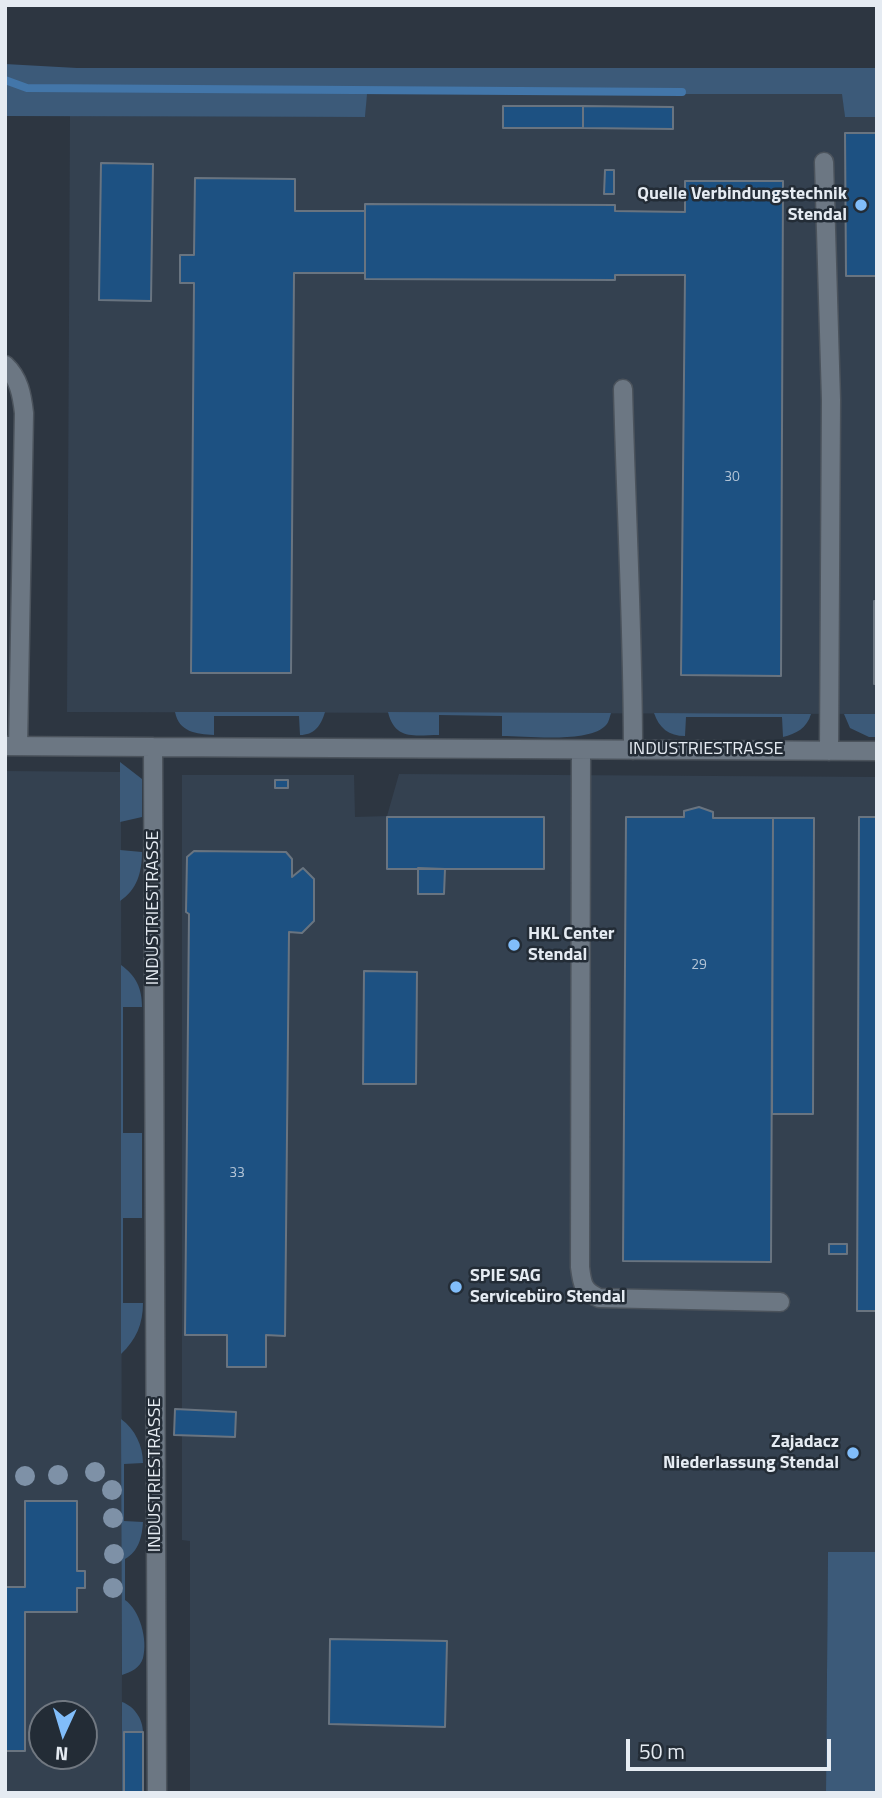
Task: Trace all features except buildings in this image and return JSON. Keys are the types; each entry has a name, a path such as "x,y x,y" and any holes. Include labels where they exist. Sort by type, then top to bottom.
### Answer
{"street":[{"path":"824,162 831,400 829,751"},
{"path":"5,365 12,372 22,393 24,413 12,746 153,747"},
{"path":"623,389 633,657 633,750"},
{"name":"INDUSTRIESTRASSE","path":"157,1793 153,747 877,751"},
{"path":"581,750 582,1286 599,1298 780,1302"}],"shaded area":[{"path":"5,64 77,68 877,68 877,117 845,117 842,94 367,94 365,117 5,116"},
{"path":"366,94 843,94 845,117 877,117 877,714 67,712 70,116 365,117"},
{"path":"175,712 325,712 316,729 300,735 299,716 214,716 214,735 189,731 180,724"},
{"path":"388,712 611,713 606,725 595,732 555,738 502,736 502,716 439,715 439,735 407,734 396,728"},
{"path":"654,713 811,714 800,730 783,737 782,717 686,717 685,736 674,735 665,730"},
{"path":"844,714 877,714 877,737 869,737 850,728"},
{"path":"120,762 142,779 142,817 120,822"},
{"path":"5,771 121,772 122,1793 5,1793"},
{"path":"399,774 877,777 877,1552 828,1552 826,1793 190,1793 190,1541 182,1540 182,775 354,775 355,817 387,816"},
{"path":"120,850 142,852 137,880 131,892 120,901"},
{"path":"121,965 137,983 142,1007 123,1007 123,1133 142,1133 142,1218 123,1218 123,1303 143,1303 138,1331 121,1354"},
{"path":"121,1419 134,1433 143,1457 143,1463 124,1464 124,1521 143,1522 139,1543 134,1552 125,1559 125,1600 139,1618 144,1643 140,1664 122,1675"},
{"path":"828,1552 877,1552 877,1793 826,1793"},
{"path":"122,1702 137,1714 143,1732 124,1733 124,1793 122,1793"}],"waterway":[{"path":"5,80 27,88 682,92"}],"place":[{"name":"Quelle Verbindungstechnik Stendal","path":"861,205"},
{"name":"HKL Center Stendal","path":"514,945"},
{"name":"SPIE SAG Servicebüro Stendal","path":"456,1287"},
{"name":"Zajadacz Niederlassung Stendal","path":"853,1453"}]}
